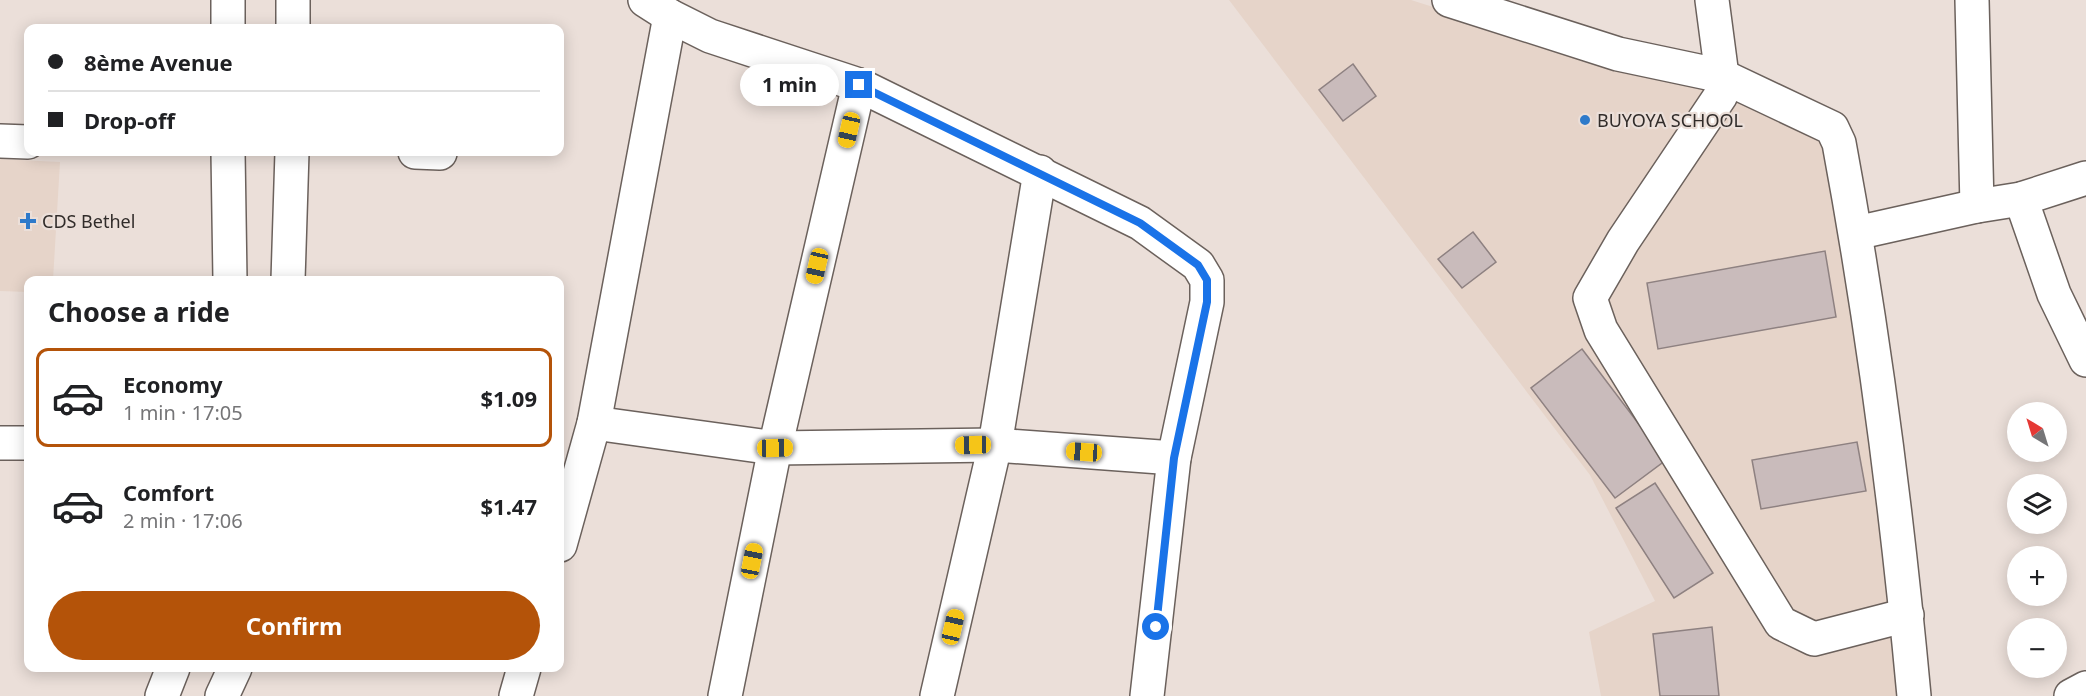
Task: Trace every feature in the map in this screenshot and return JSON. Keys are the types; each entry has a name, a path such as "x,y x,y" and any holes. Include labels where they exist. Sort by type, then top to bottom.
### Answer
{"street":[{"path":"228,0 228,24"},
{"path":"293,0 293,24"},
{"path":"1452,0 1618,54 1722,76 1832,128 1839,143 1868,306 1914,696"},
{"path":"1712,0 1722,76 1720,94 1623,241 1590,298 1601,330 1781,623 1814,639 1906,615"},
{"path":"1972,0 1977,206"},
{"path":"564,531 594,423 657,8 710,36 859,85 1140,223 1198,265 1207,280 1207,302 1174,458 1148,696"},
{"path":"725,696 775,448 859,85"},
{"path":"0,141 24,142"},
{"path":"228,156 230,276"},
{"path":"288,276 292,156"},
{"path":"937,696 995,445 1040,172"},
{"path":"1856,233 1977,206 2021,199 2086,178"},
{"path":"2021,199 2054,294 2086,360"},
{"path":"594,423 775,448 995,445 1174,458"},
{"path":"162,696 171,672"},
{"path":"222,696 233,672"},
{"path":"516,696 523,672"},
{"path":"2071,696 2086,688"}],"shaded area":[{"path":"1229,0 1411,0 1630,65 1721,95 1831,118 1912,696 1601,696 1589,632 1655,601 1590,475"},
{"name":"CDS Bethel","path":"0,159 60,162 53,276 24,276 24,292 0,291"}],"building":[{"path":"1353,64 1376,96 1343,121 1319,90"},
{"path":"1473,232 1496,262 1462,288 1438,259"},
{"path":"1825,251 1836,317 1658,349 1647,283"},
{"path":"1582,349 1666,460 1615,498 1531,388"},
{"path":"1857,442 1866,491 1761,509 1752,460"},
{"path":"1655,483 1713,573 1674,598 1616,508"},
{"path":"1712,627 1719,696 1660,696 1653,634"}],"place":[{"name":"BUYOYA SCHOOL","path":"1585,120"},
{"name":"CDS Bethel","path":"28,221"}],"route":[{"path":"859,85 1140,223 1198,265 1207,280 1207,302 1174,458 1156,627"}]}
